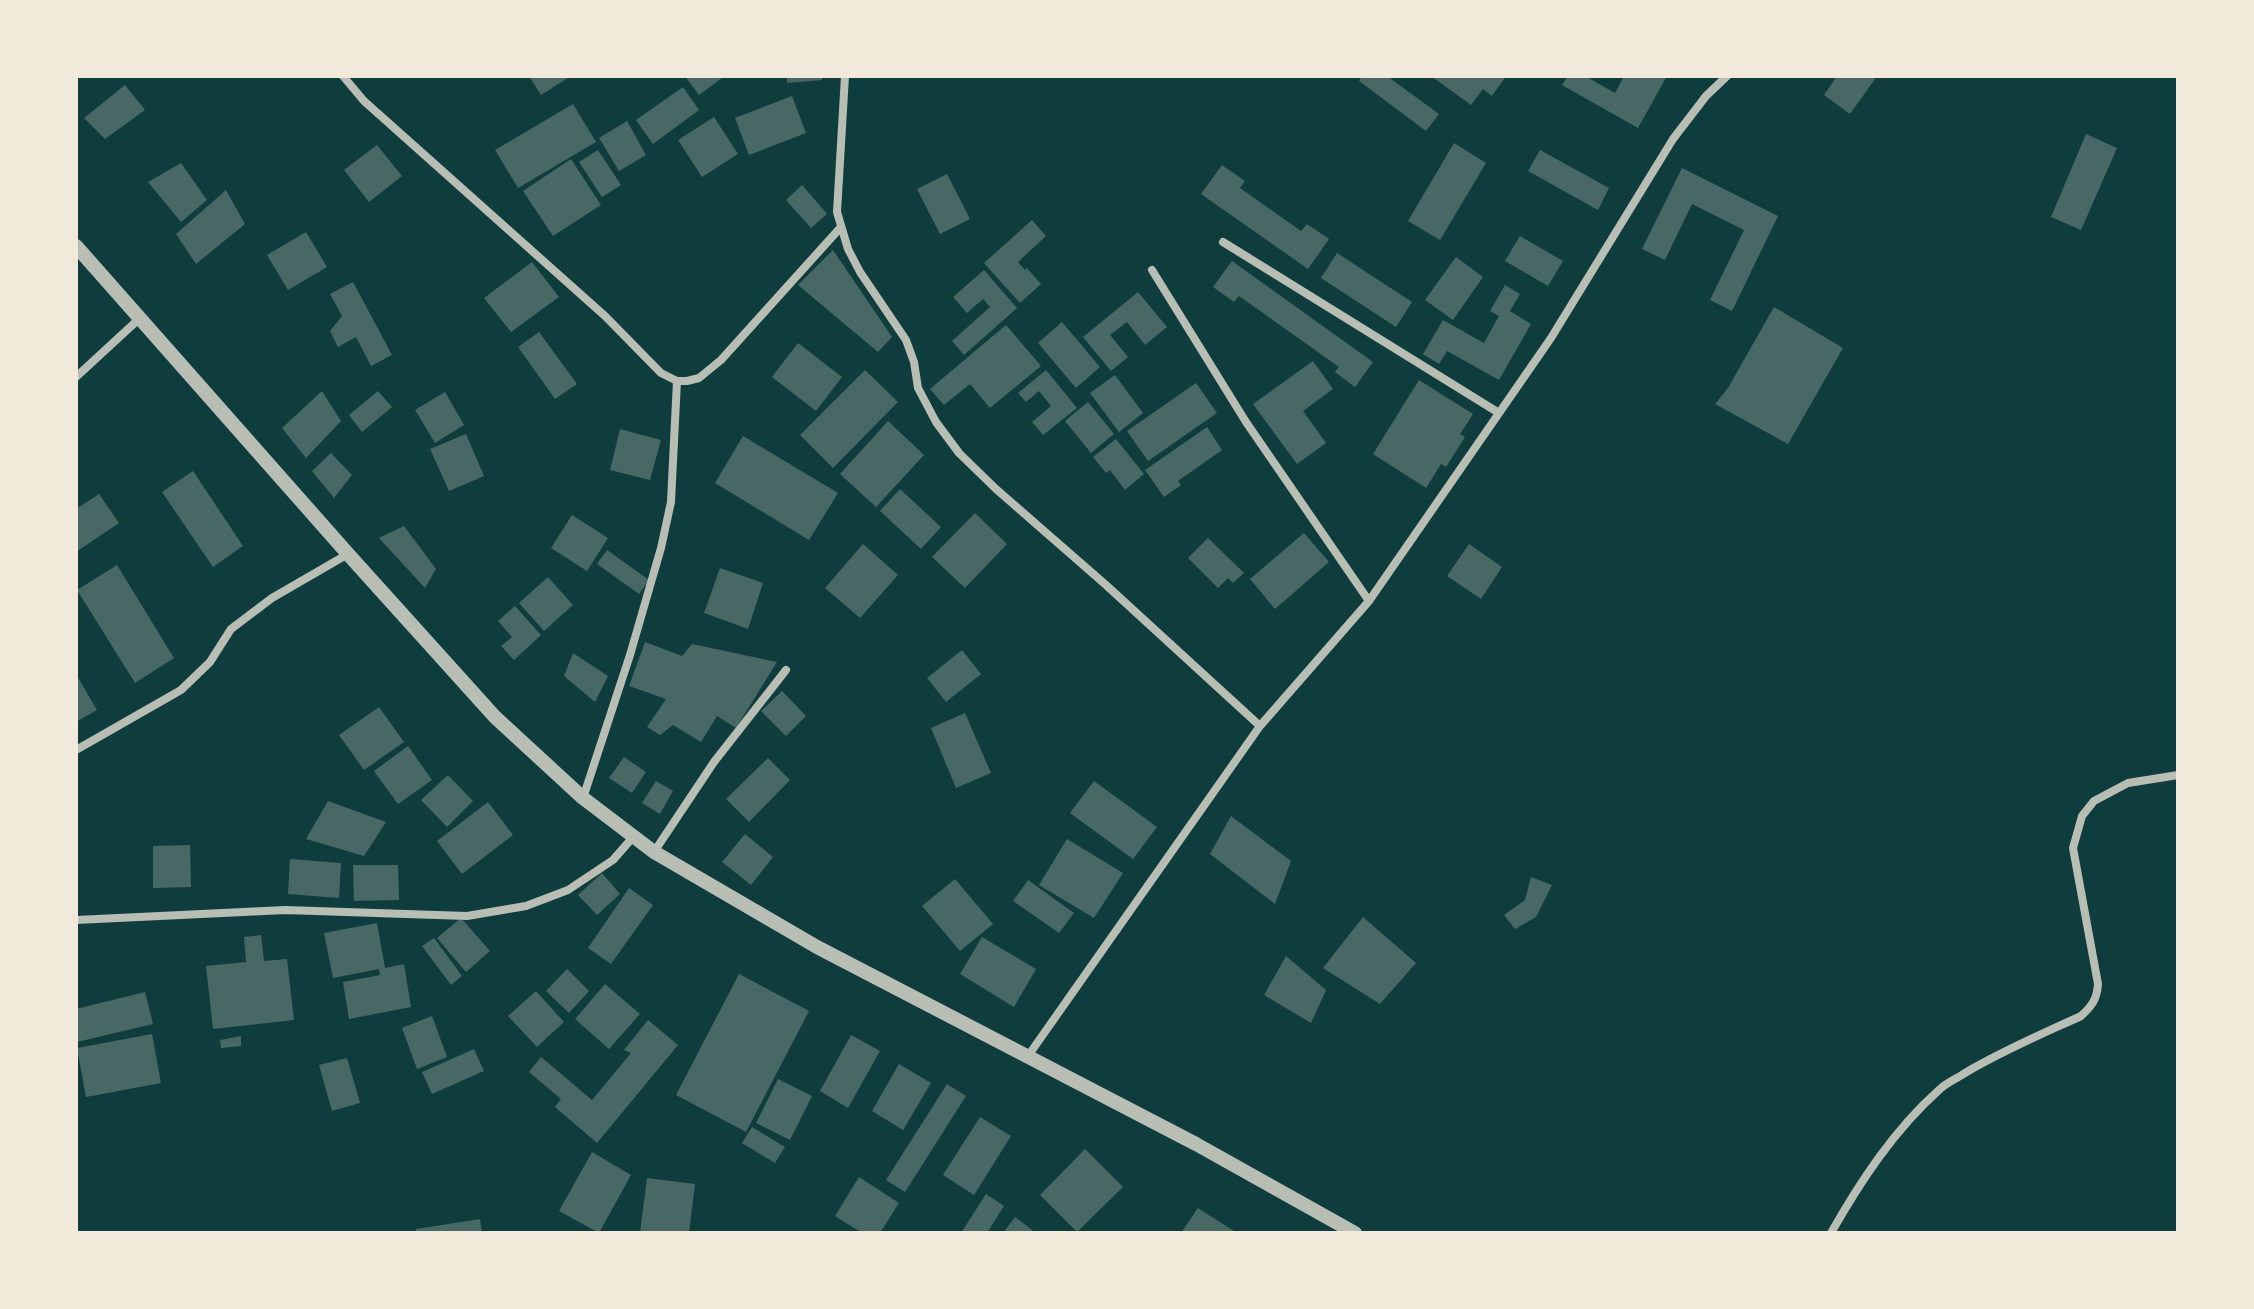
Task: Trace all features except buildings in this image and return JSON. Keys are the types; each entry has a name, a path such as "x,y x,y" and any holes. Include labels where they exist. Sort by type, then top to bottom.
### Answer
{"street":[{"path":"343,76 364,101 605,316 661,373 677,381 699,378 721,360 841,227"},
{"path":"845,76 837,212 848,249 860,272 906,340 914,362 918,388 936,422 959,453 1260,726"},
{"path":"1028,1056 1260,726 1369,601 1566,314 1673,139 1706,96 1727,76"},
{"path":"1223,242 1499,413"},
{"path":"76,246 495,717 583,798 654,852 817,947 1196,1144 1355,1233"},
{"path":"1152,270 1246,422 1369,601"},
{"path":"76,377 140,318"},
{"path":"583,798 661,548 671,502 677,381"},
{"path":"76,750 181,690 210,662 231,629 272,598 348,554"},
{"path":"654,852 714,762 786,670"},
{"path":"1831,1233 1880,1156 1940,1088 1982,1063 2081,1016 2093,1004 2098,984 2073,848 2082,816 2094,801 2128,783 2178,775"},
{"path":"76,920 285,910 467,916 526,906 568,890 613,860 634,836"}]}
